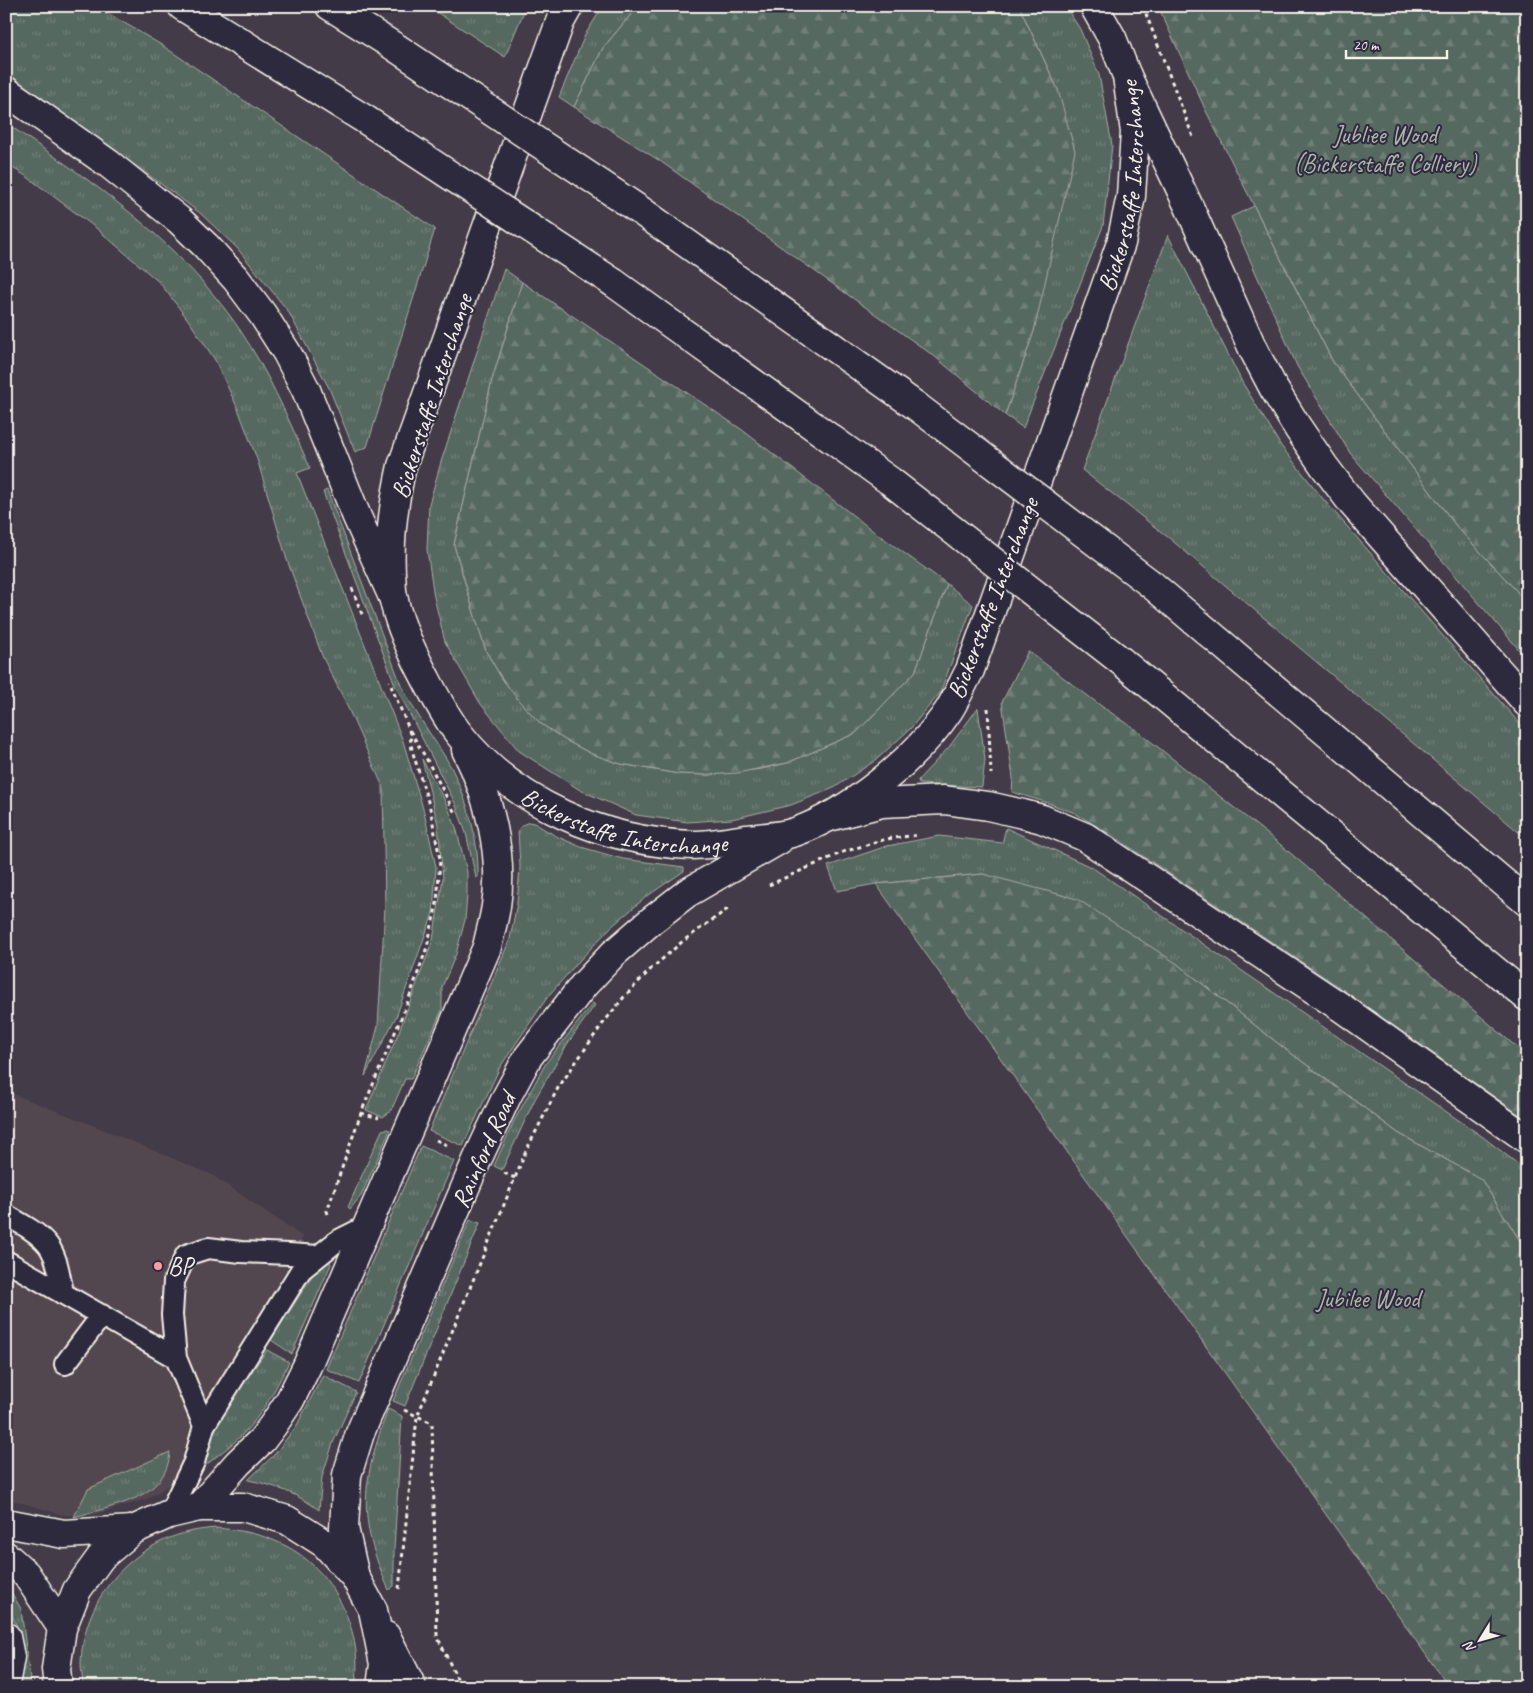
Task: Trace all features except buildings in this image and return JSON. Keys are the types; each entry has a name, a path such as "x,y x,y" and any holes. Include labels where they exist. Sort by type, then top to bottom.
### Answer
{"main road":[{"path":"182,6 366,120 614,283 890,481 1122,661 1527,997"},
{"path":"330,6 641,211 916,406 1151,584 1527,902"},
{"name":"Bickerstaffe Interchange","path":"569,6 560,22 402,466 393,513 390,554 392,595 409,646 430,688 458,733 487,764 520,790 561,814 601,830 645,841 693,845 722,843 793,832 829,817 865,793 905,762 928,737 949,709 970,670 1121,243 1131,196 1135,132 1127,76 1112,38 1094,6"},
{"path":"1099,6 1112,38"},
{"path":"1127,76 1191,211 1253,349 1274,389 1298,428 1352,503 1527,703"},
{"path":"6,90 109,164 179,220 206,246 263,315 287,353 306,390 357,517 392,595"},
{"path":"198,1507 262,1440 290,1400 307,1366 487,947 496,904 498,857 485,794 458,733"},
{"path":"829,817 882,803 944,800 988,806 1023,814 1042,819 1085,837 1342,1008 1527,1139"},
{"name":"Rainford Road","path":"355,1577 344,1528 347,1475 360,1433 507,1096 528,1057 583,986 613,954 651,920 687,893 793,832"},
{"path":"58,1687 56,1669 62,1628 77,1590 101,1557 133,1530 169,1514 198,1507 243,1507 287,1520 325,1544 355,1577 412,1687"},
{"path":"6,1523 64,1534 133,1530"},
{"path":"6,1556 26,1574 62,1628"},
{"path":"370,1606 384,1664 381,1687"},
{"path":"6,1637 10,1657 6,1680"}],"lane":[{"path":"6,1215 27,1228 48,1245 54,1259 63,1294"},
{"path":"169,1514 194,1462 204,1426 301,1270 337,1241 367,1226"},
{"path":"204,1426 176,1358 172,1315 174,1281 186,1255 208,1248 241,1252 318,1256"},
{"path":"6,1261 176,1358"},
{"path":"65,1364 102,1315"}],"path":[{"path":"1143,6 1196,144"},
{"path":"350,582 364,619"},
{"path":"386,674 409,730 451,804 458,822"},
{"path":"337,1241 327,1211 361,1113 407,1004 427,947 437,903 440,859 430,808 412,750 409,730"},
{"path":"761,889 843,852 886,839 922,835"},
{"path":"370,1606 398,1596 417,1417 526,1151 558,1088 601,1026 630,991 652,968 683,942 729,908"},
{"path":"376,1394 417,1417 432,1423 437,1636 460,1687"}],"shaded area":[{"path":"6,1091 212,1175 303,1237 169,1485 147,1499 93,1515 63,1515 6,1498"}],"green space":[{"path":"6,6 96,6 163,46 435,229 367,447 355,452 329,388 288,311 237,248 200,213 6,72"},
{"path":"427,6 526,6 505,57"},
{"path":"603,6 638,6 603,48 574,107 559,97 585,35"},
{"path":"638,6 1019,6 1058,90 1075,151 1034,331 1005,415 934,356 660,161 574,107 603,48"},
{"path":"1019,6 1065,6 1080,29 1099,75 1112,145 1103,226 1023,428 1005,415 1034,331 1058,90"},
{"name":"Jubliee Wood (Bickerstaffe Colliery)","path":"1158,6 1527,6 1527,602 1457,527 1333,362 1206,111"},
{"path":"6,123 80,174 123,207 155,234 201,280 228,313 260,363 278,397 310,468 297,473 403,741 424,812 436,867 433,913 396,1017 365,1076 378,1026 385,906 383,787 344,699 323,658 287,560 257,459 238,409 215,360 189,321 160,283 96,228 26,176 6,164"},
{"path":"1254,206 1333,362 1457,527 1527,602 1527,659 1350,453 1297,366 1231,217"},
{"path":"1168,235 1242,382 1281,446 1324,500 1527,732 1527,839 1169,538 1082,470"},
{"path":"504,269 522,282 492,380 454,545 486,651 501,677 519,701 540,723 565,740 592,754 621,764 679,774 708,775 762,769 787,763 856,733 915,672 947,584 973,605 940,693 910,729 876,760 834,788 791,805 732,819 687,822 636,815 580,790 519,751 480,703 445,642 434,597 427,550 429,504"},
{"path":"522,282 741,429 872,530 947,584 915,672 856,733 787,763 737,773 679,774 621,764 592,754 565,740 540,723 519,701 501,677 486,651 454,545 492,380"},
{"path":"327,490 400,682 416,712 449,764 468,808 477,849 478,877 476,878 466,833 455,803 395,685 323,492"},
{"path":"1028,651 1134,728 1281,845 1527,1056 1527,1120 1339,987 1119,840 1075,813 1012,792 1013,778 1002,702"},
{"path":"978,708 985,759 982,787 919,784 918,780 949,747"},
{"path":"422,759 445,801 456,827 467,872 465,920 456,954 442,987 442,1010 411,1079 405,1079 391,1111 383,1117 366,1110 400,1029 433,940 443,878 438,825"},
{"path":"529,822 581,847 623,859 684,867 684,871 646,897 610,928 549,995 500,1067 463,1146 429,1131 510,939 517,903 520,867 518,830 522,825"},
{"path":"1006,828 1093,868 1483,1137 1527,1171 1527,1252 1481,1179 1398,1133 1280,1045 1176,963 983,874 876,884 837,891 828,866 887,846 939,836 1002,843"},
{"name":"Jubilee Wood","path":"983,874 1077,899 1176,963 1280,1045 1398,1133 1481,1179 1527,1252 1527,1687 1449,1687 876,884"},
{"path":"593,1003 595,1005 568,1043 535,1099 502,1170 494,1166 514,1121 546,1063"},
{"path":"382,1130 390,1130 361,1196 350,1209 348,1207"},
{"path":"421,1146 454,1161 359,1383 326,1369"},
{"path":"470,1220 480,1223 405,1406 393,1401"},
{"path":"323,1259 329,1260 331,1264 292,1354 271,1340"},
{"path":"267,1350 289,1362 274,1391 250,1427 229,1447 202,1466 197,1459 227,1406"},
{"path":"323,1375 356,1392 333,1443 322,1477 319,1510 303,1499 285,1491 248,1480 275,1454 297,1425"},
{"path":"388,1409 402,1416 394,1550 394,1586 389,1590 371,1541 366,1500 373,1458"},
{"path":"170,1452 167,1468 159,1481 148,1491 120,1504 74,1517 88,1489"},
{"path":"215,1528 252,1533 270,1539 288,1547 305,1558 320,1572 343,1607 351,1626 357,1667 355,1687 83,1687 81,1664 83,1641 99,1599 112,1580 146,1550 166,1539 188,1532"},
{"path":"6,1583 21,1609 31,1687 12,1687 20,1650 16,1624 6,1604"}],"place":[{"name":"BP","path":"158,1266"}]}
